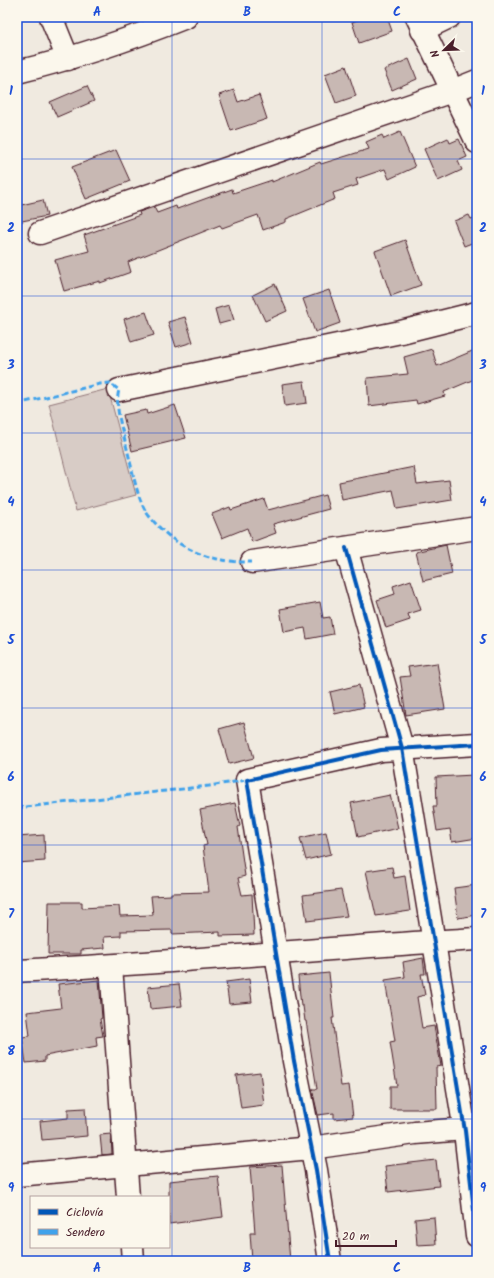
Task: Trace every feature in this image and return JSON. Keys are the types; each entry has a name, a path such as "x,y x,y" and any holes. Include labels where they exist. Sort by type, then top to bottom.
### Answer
{"street":[{"path":"51,17 68,59"},
{"path":"17,72 68,59 150,32 186,17"},
{"path":"448,17 420,23 477,142"},
{"path":"40,233 452,91 477,81"},
{"path":"119,390 393,334 477,313"},
{"path":"252,562 477,528"},
{"path":"346,548 402,748 434,941 471,1129 477,1236"},
{"path":"330,1261 247,780 381,750 477,744"},
{"path":"17,971 111,966 276,952 477,939"},
{"path":"111,966 128,1196"},
{"path":"17,1175 311,1148 415,1133 471,1129"},
{"path":"132,1248 133,1261"}],"shaded area":[{"path":"108,389 136,495 76,511 49,404"}],"building":[{"path":"366,17 387,17 392,31 359,43 352,22"},
{"path":"409,59 417,79 392,90 384,70"},
{"path":"346,66 356,96 336,103 325,74"},
{"path":"87,86 94,101 57,117 50,102"},
{"path":"234,90 238,102 259,95 267,119 231,131 219,95"},
{"path":"400,132 415,167 389,179 385,169 356,179 358,185 333,193 335,199 286,219 286,222 263,230 258,215 222,228 220,225 128,262 131,272 100,283 100,281 64,291 55,260 89,251 84,235 140,215 139,212 154,207 157,213 176,206 177,209 232,189 233,193 272,180 272,182 320,162 321,164 369,149 366,142 382,135 384,139"},
{"path":"448,138 450,143 459,139 467,157 458,161 462,170 438,181 424,149"},
{"path":"116,150 130,181 86,199 72,167"},
{"path":"43,200 47,216 17,222 17,206"},
{"path":"469,215 471,219 477,217 477,241 464,246 454,221"},
{"path":"405,240 421,285 391,296 375,251"},
{"path":"275,284 287,311 265,321 253,295"},
{"path":"329,290 340,323 315,332 303,299"},
{"path":"229,305 234,320 219,324 215,309"},
{"path":"146,312 154,335 131,342 124,319"},
{"path":"185,317 193,342 176,347 168,322"},
{"path":"432,349 437,366 477,349 477,378 444,392 445,396 417,404 416,400 369,406 367,378 408,374 404,357"},
{"path":"304,381 307,403 285,406 282,384"},
{"path":"175,405 186,438 132,451 123,415 146,410 147,414"},
{"path":"414,467 417,484 449,480 452,500 397,509 393,490 342,500 339,482"},
{"path":"325,495 329,509 273,524 276,533 252,542 247,528 222,538 212,514 230,507 231,510 264,499 268,510"},
{"path":"446,545 452,574 423,581 416,552"},
{"path":"411,580 421,610 408,614 410,620 386,628 377,600 395,594 393,586"},
{"path":"320,602 323,618 330,617 333,634 307,639 305,628 284,632 280,609"},
{"path":"437,663 445,709 406,715 400,677 410,676 408,667"},
{"path":"359,685 364,707 335,714 330,692"},
{"path":"244,722 254,758 229,764 219,729"},
{"path":"474,775 477,838 452,842 450,829 437,831 433,806 437,806 436,777"},
{"path":"390,795 398,828 358,837 351,803"},
{"path":"235,803 240,826 238,827 245,876 238,878 242,895 252,894 254,935 220,936 220,932 172,934 172,930 121,931 121,936 104,937 105,948 81,950 81,954 48,954 49,902 82,902 82,908 119,906 120,916 153,915 151,896 171,895 171,893 209,892 203,846 207,845 200,810"},
{"path":"326,832 331,854 306,860 300,838"},
{"path":"44,835 45,861 17,863 17,837"},
{"path":"392,867 394,878 405,876 410,911 376,916 366,871"},
{"path":"477,885 477,915 458,918 454,888"},
{"path":"341,890 347,916 307,921 303,895"},
{"path":"423,958 425,974 421,974 425,995 417,997 422,1028 434,1026 441,1066 436,1067 437,1109 390,1109 390,1086 397,1086 390,1042 395,1041 385,980 405,977 403,962"},
{"path":"329,973 334,1018 332,1018 341,1086 349,1085 353,1117 334,1119 334,1113 318,1115 312,1089 317,1089 306,1021 303,1006 301,1006 298,976"},
{"path":"249,979 252,1002 229,1004 226,982"},
{"path":"99,980 102,1018 100,1019 103,1036 96,1037 97,1046 45,1056 45,1061 26,1063 22,1037 30,1036 27,1012 61,1008 58,984"},
{"path":"179,984 182,1006 150,1009 148,987"},
{"path":"260,1072 264,1105 241,1108 236,1075"},
{"path":"85,1108 87,1136 42,1140 40,1121 68,1118 68,1109"},
{"path":"111,1134 112,1154 102,1155 100,1135"},
{"path":"436,1160 439,1186 388,1192 385,1166"},
{"path":"282,1165 290,1261 252,1261 250,1233 255,1233 250,1167"},
{"path":"218,1176 223,1217 170,1224 169,1181"},
{"path":"434,1217 436,1244 417,1245 415,1219"}],"marked path":[{"path":"17,404 100,384 110,383 119,390 118,412 121,427 139,496 150,518 161,529 181,544 203,555 227,561 252,562"},
{"path":"17,808 209,786 247,780"}],"cycle path":[{"path":"346,548 402,748 465,1131 477,1236"},
{"path":"330,1261 316,1170 294,1061 247,780 381,750 477,744"}]}
